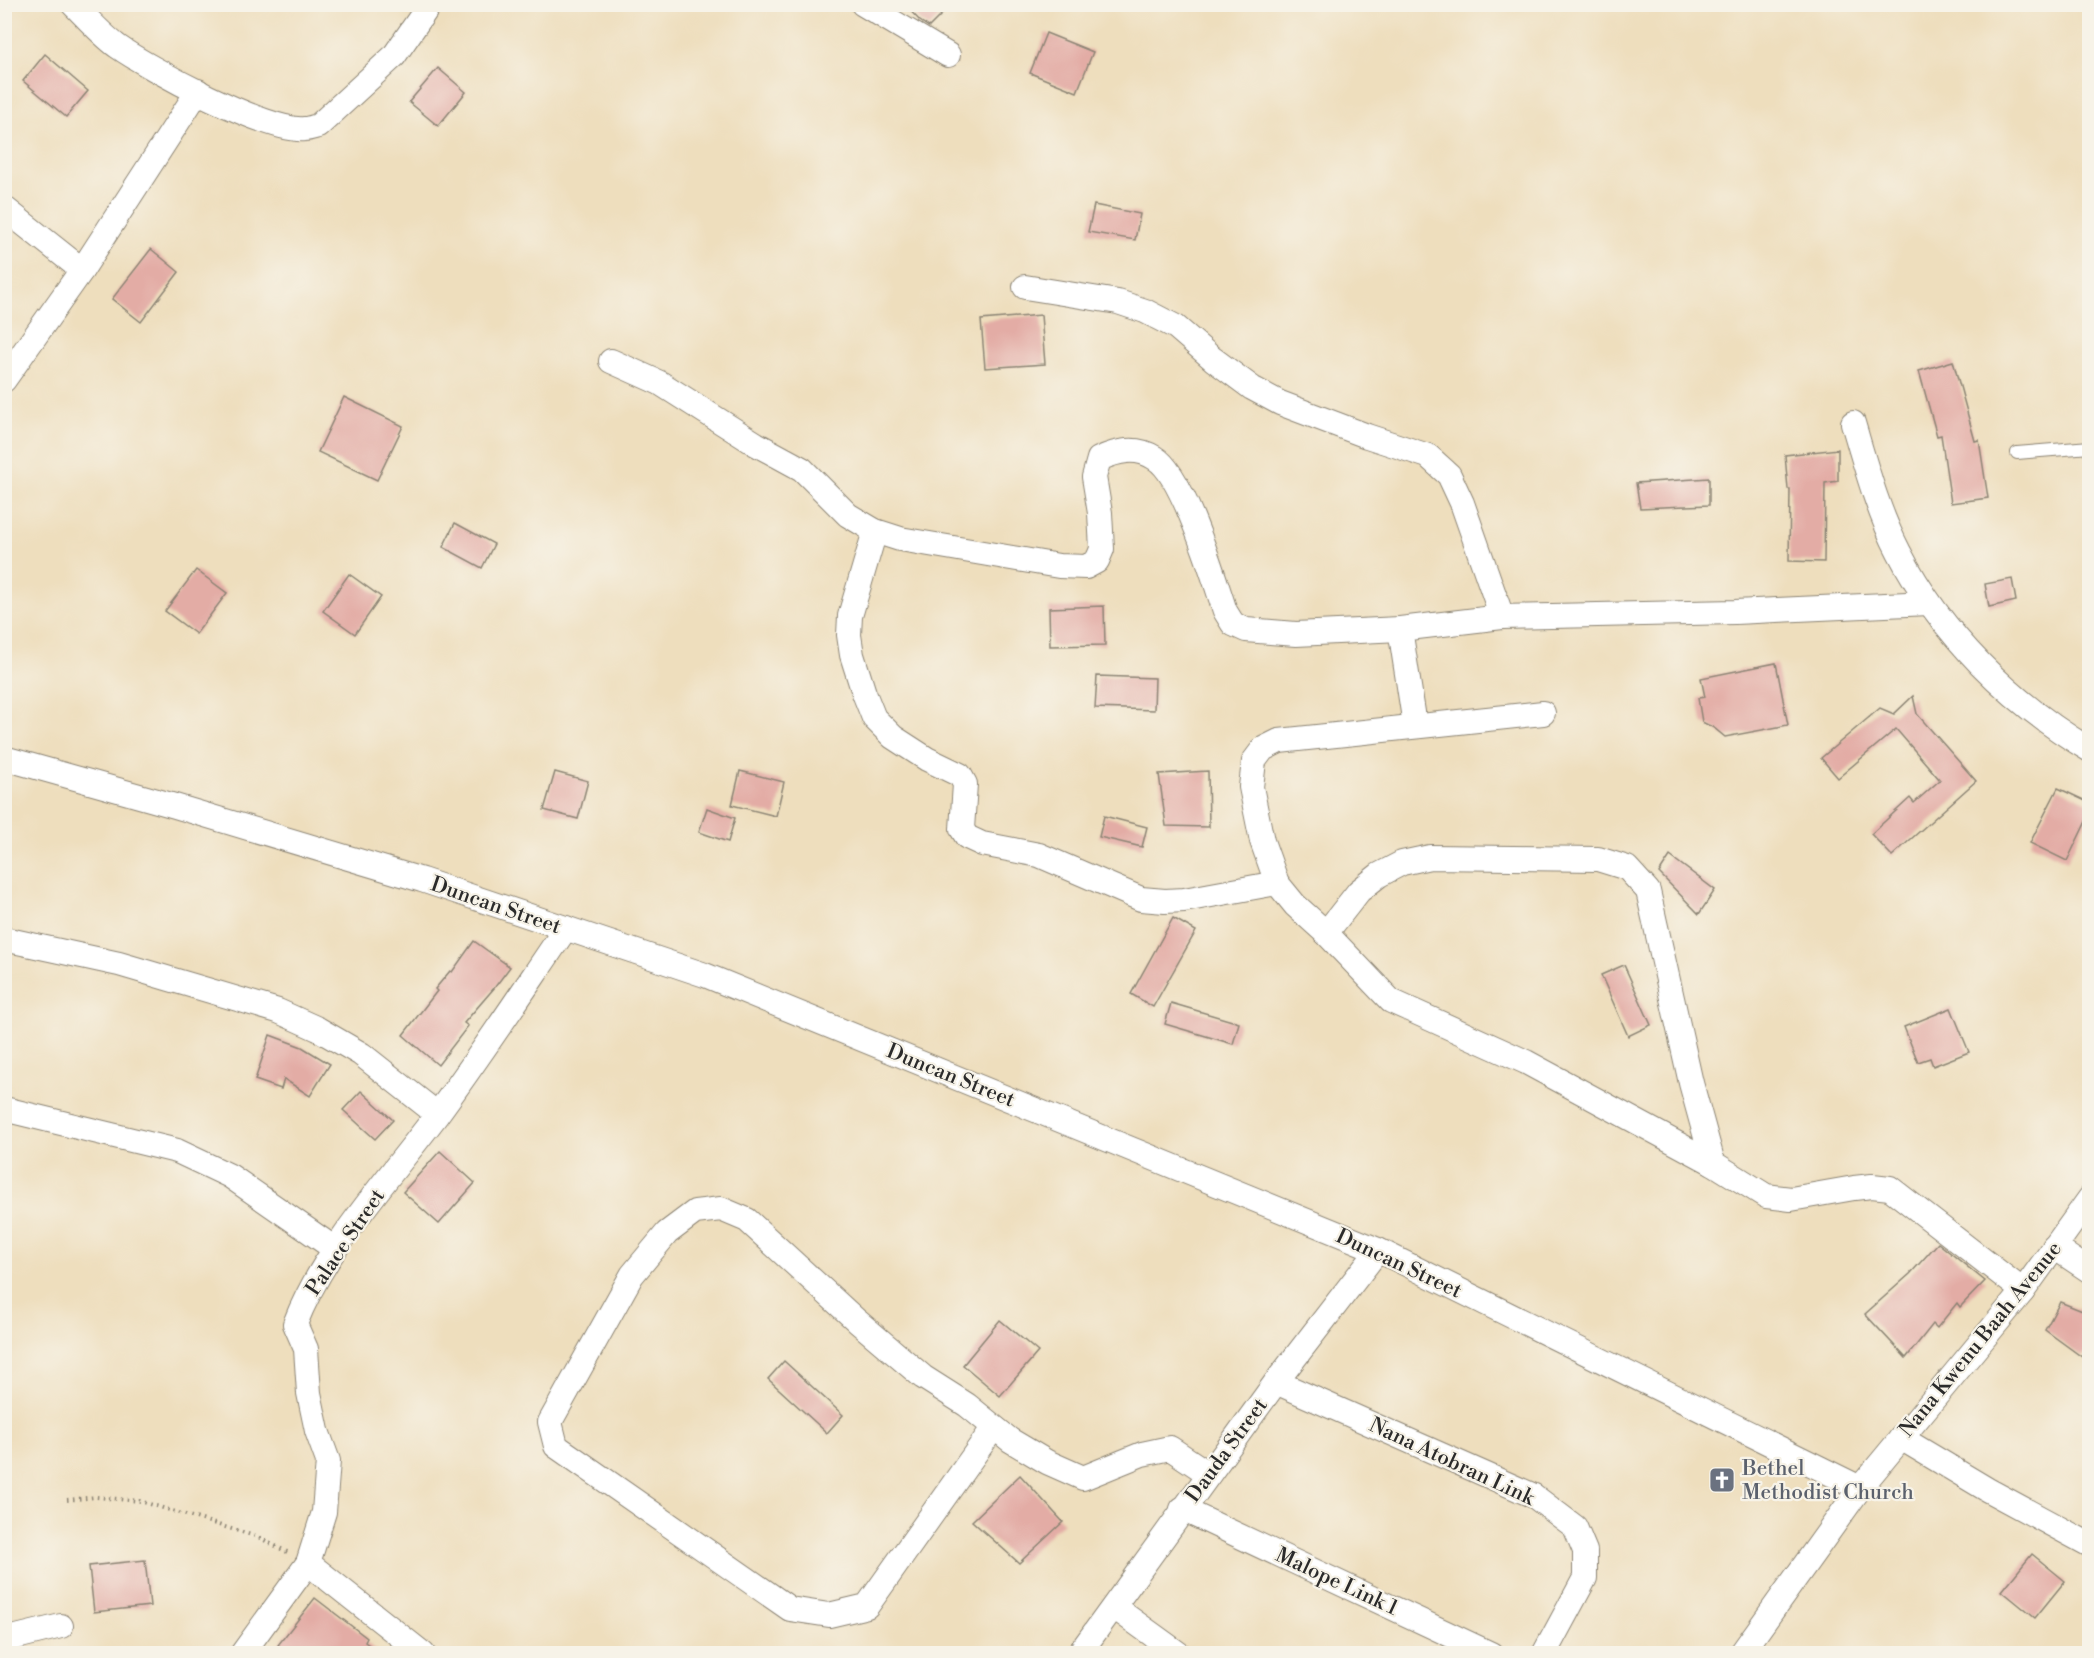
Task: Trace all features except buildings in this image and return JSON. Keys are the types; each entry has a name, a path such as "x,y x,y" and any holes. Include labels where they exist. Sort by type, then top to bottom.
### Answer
{"street":[{"path":"73,4 116,45 164,75 258,119 287,128 304,129 318,126 393,56 430,4"},
{"path":"863,4 948,55"},
{"path":"4,380 82,270 198,91"},
{"path":"4,208 82,270"},
{"path":"1025,287 1118,302 1145,311 1176,327 1252,388 1280,403 1428,456 1449,475 1462,503 1502,617"},
{"path":"611,361 660,383 756,444 802,469 848,515 875,531 900,539 966,551 1059,566 1086,567 1096,561 1102,549 1100,513 1094,477 1099,459 1117,450 1141,452 1157,458 1187,504 1226,611 1233,624 1246,630 1296,634 1400,629 1502,617 1734,612 1929,603"},
{"path":"1854,423 1871,484 1898,551 1929,603 1957,640 2021,703 2090,750"},
{"path":"875,531 850,616 849,635 852,656 874,718 893,737 927,759 960,775 965,784 962,829 967,837 982,844 1039,855 1141,899 1184,900 1277,883"},
{"path":"1400,629 1416,725"},
{"path":"1543,712 1279,741 1263,749 1254,761 1251,787 1262,841 1277,883 1295,905 1326,933 1391,1001 1526,1062 1713,1163 1766,1196 1791,1199 1854,1188 1872,1186 1890,1188 2023,1291"},
{"name":"Duncan Street","path":"4,759 175,806 411,876 705,975 1378,1250 1860,1488"},
{"path":"1326,933 1359,891 1378,875 1402,863 1430,857 1598,859 1627,867 1648,891 1691,1083 1713,1163"},
{"name":"Palace Street","path":"242,1653 308,1563 324,1512 328,1461 317,1431 309,1393 306,1349 295,1324 305,1299 335,1249 437,1114 566,928"},
{"path":"4,939 118,964 278,1011 318,1029 361,1054 437,1114"},
{"path":"4,1109 177,1151 230,1176 335,1249"},
{"name":"Nana Kwenu Baah Avenue","path":"1742,1653 1860,1488 2023,1291 2090,1198"},
{"path":"994,1427 867,1606 829,1615 790,1609 556,1446 550,1422 632,1275 667,1233 695,1212 721,1209 747,1220 857,1321 923,1377 968,1405 1010,1440 1047,1462 1083,1478 1142,1454 1170,1448 1209,1474"},
{"path":"2054,1247 2090,1271"},
{"name":"Dauda Street","path":"1079,1653 1276,1382 1378,1250"},
{"name":"Nana Atobran Link","path":"1276,1382 1534,1496 1575,1527 1585,1551 1585,1578 1544,1653"},
{"path":"1901,1438 1988,1490 2090,1545"},
{"name":"Malope Link 1","path":"1182,1509 1491,1653"},
{"path":"308,1563 423,1653"},
{"path":"1114,1607 1179,1653"},
{"path":"4,1640 61,1626"}],"lane":[{"path":"2017,453 2090,447"}],"path":[{"path":"67,1500 96,1497 141,1501 258,1537 308,1563"}],"place":[{"name":"Bethel Methodist Church","path":"1722,1480"}]}
